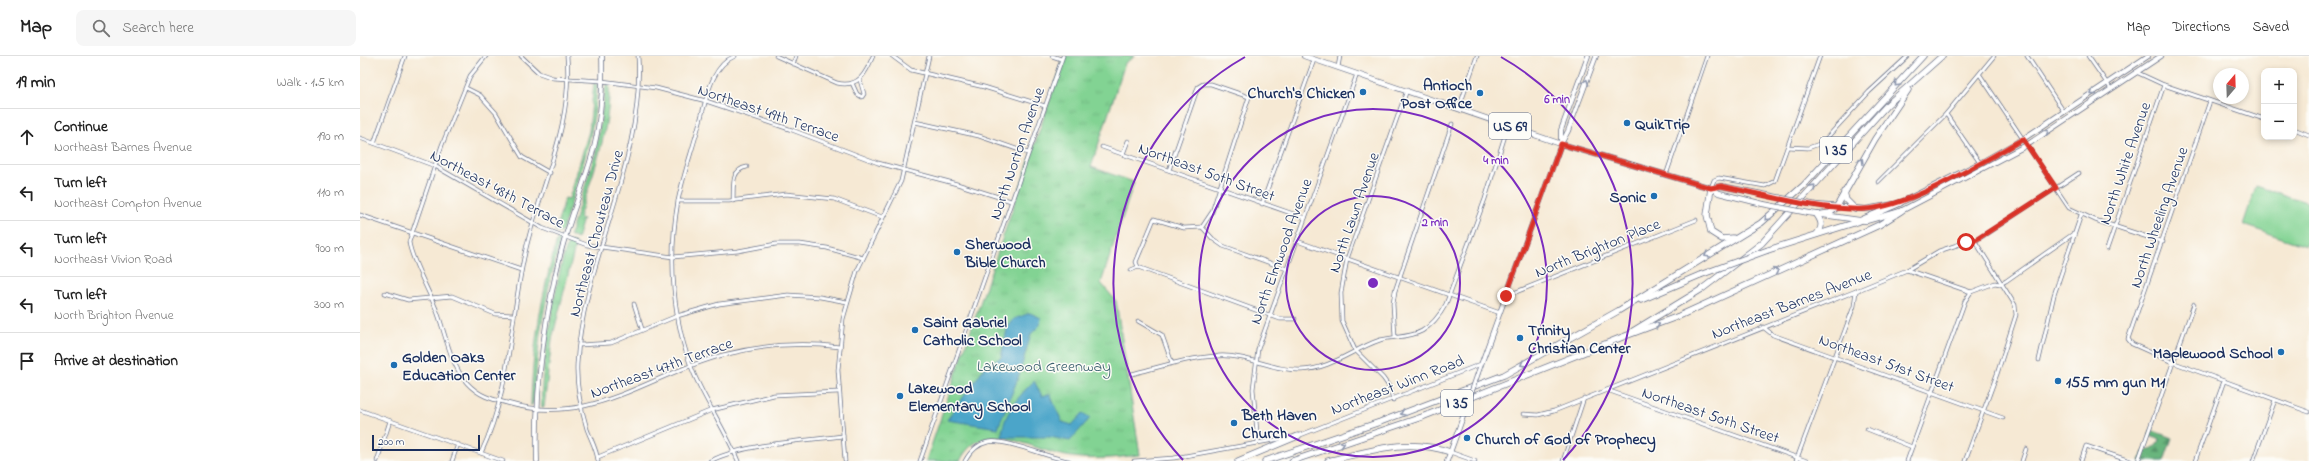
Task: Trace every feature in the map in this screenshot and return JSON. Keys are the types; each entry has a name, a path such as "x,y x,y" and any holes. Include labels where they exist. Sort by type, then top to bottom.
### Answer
{"highway":[{"name":"I 35","path":"1265,461 1380,422 1504,375 1618,311 1741,236 1761,223 1803,186 1923,56"},
{"name":"I 35","path":"1292,461 1422,417 1620,338 1702,290 1762,244 1887,105 1942,56"},
{"path":"1817,234 1822,227 1821,221 1817,215 1830,213 1836,208 1894,107 1916,79"},
{"path":"1711,188 1707,215 1711,232 1722,239 1741,236"},
{"path":"1844,192 1846,200 1855,209"},
{"path":"1618,311 1663,289 1768,250 1857,222 1900,203"},
{"path":"1620,338 1691,311 1878,225 1901,211"},
{"path":"1238,461 1298,436"},
{"path":"1328,461 1406,444 1426,445 1450,452"}],"main road":[{"path":"537,461 538,409 549,305 565,238 592,155 600,115 602,56"},
{"name":"US 69","path":"1304,56 1407,90 1561,144 1711,188 1719,193 1763,204 1857,222 1881,218 1901,211 2027,145 2161,56"},
{"path":"1561,144 1562,130 1588,56"},
{"path":"1447,461 1561,144 1568,131 1596,56"},
{"name":"US 69","path":"1711,188 1721,186 1836,208 1855,209 1900,203 1980,163 2023,139 2147,56"}],"street":[{"path":"374,143 405,56"},
{"path":"410,232 470,76 486,56"},
{"name":"Northeast 49th Terrace","path":"521,56 539,73 568,80 602,81 638,86 706,101 792,130 878,163 957,184 1011,201"},
{"path":"481,453 493,427 501,401 521,270 533,222 550,174 564,121 568,80 567,56"},
{"name":"Northeast Chouteau Drive","path":"598,461 598,457 581,408 577,364 588,295 630,149 636,119 638,56"},
{"path":"735,56 723,62 715,75 706,101 678,201 673,257 677,316 691,365 738,461"},
{"path":"776,56 837,83 852,83 860,80 868,70 873,56"},
{"path":"793,64 796,56"},
{"path":"892,56 906,68 925,74 984,87 1045,106"},
{"path":"845,461 838,392 840,347 847,302 863,258 904,170 929,56"},
{"path":"1052,56 1062,58"},
{"path":"1338,67 1340,56"},
{"path":"1459,108 1477,56"},
{"path":"1666,175 1707,56"},
{"path":"1711,188 1714,180 1719,178 1765,186 1772,184 1776,179 1788,147 1820,56"},
{"path":"1788,147 1808,148 1822,143 1869,92 1908,56"},
{"path":"1878,182 1946,114 1980,75 1994,56"},
{"path":"2027,56 2064,112"},
{"path":"2088,56 2111,89"},
{"name":"North Norton Avenue","path":"920,461 1062,58"},
{"path":"1262,204 1314,60"},
{"path":"2136,72 2164,85 2261,118"},
{"name":"North Elmwood Avenue","path":"1258,442 1253,389 1256,362 1270,315 1357,73"},
{"path":"1980,75 2069,208 2081,215 2114,227 2163,242"},
{"path":"852,83 857,94 862,97 864,94 860,80"},
{"path":"1169,170 1198,87 1203,84 1211,84 1249,97"},
{"name":"North White Avenue","path":"2107,249 2164,85"},
{"path":"466,88 480,96 489,105 504,124 515,149 522,157 550,174"},
{"name":"North Lawn Avenue","path":"1393,400 1390,388 1383,378 1355,350 1344,326 1340,308 1341,284 1347,259 1407,90"},
{"path":"1202,227 1210,216 1249,97 1253,95"},
{"name":"North Wheeling Avenue","path":"2172,362 2132,344 2128,339 2163,242 2210,101"},
{"path":"1946,114 1980,163"},
{"path":"915,122 965,132 1028,153"},
{"path":"1395,338 1394,300 1399,278 1452,124"},
{"path":"1132,374 1172,363 1218,356 1256,362 1281,369 1302,370 1328,365 1355,350 1368,345 1410,335 1426,328 1440,314 1449,296 1485,199 1508,126"},
{"path":"2297,130 2309,135"},
{"name":"Northeast 48th Terrace","path":"360,138 435,166 542,228 565,238 587,245 673,257 738,252 764,246 788,244 827,248 863,258"},
{"name":"Northeast 50th Street","path":"1123,154 1128,141"},
{"name":"Northeast 50th Street","path":"1102,147 1305,218"},
{"path":"733,201 735,174 741,168 747,167"},
{"name":"Northeast Barnes Avenue","path":"1524,414 1538,415 1607,390 1907,270 1939,251 1962,243 1974,241 2079,173"},
{"path":"678,201 733,201 786,194 834,199 882,217"},
{"path":"360,215 521,270"},
{"path":"2039,360 2054,295 2081,215"},
{"path":"1138,267 1136,262 1154,219 1184,228 1202,227"},
{"name":"North Brighton Place","path":"1506,296 1696,220"},
{"path":"1202,227 1213,239 1223,246 1287,269"},
{"name":"Northeast 47th Terrace","path":"410,232 410,249 432,297 452,357 462,377 479,394 501,401 538,409 581,408 606,401 691,365 723,355 770,346 802,345 840,347"},
{"path":"1907,461 1965,301 1971,292 1995,283 2000,284 2074,234"},
{"path":"1297,241 1500,313"},
{"path":"1965,461 2015,320 2016,310 2015,305 2000,284 1974,241"},
{"path":"1131,270 1138,267 1280,319 1295,319"},
{"path":"1907,270 1971,292"},
{"path":"1797,459 1854,306 1856,291"},
{"path":"385,293 408,300 452,296 495,314 514,315"},
{"path":"580,345 611,343 642,329 677,316 719,304 788,295 820,297 847,302"},
{"path":"634,304 642,329"},
{"path":"2138,461 2152,424 2172,362 2194,304"},
{"path":"1138,321 1162,336 1172,363"},
{"name":"Northeast 51st Street","path":"1764,327 1773,335 1983,409 2004,418"},
{"path":"2172,362 2309,412"},
{"name":"Northeast Winn Road","path":"1134,461 1174,458 1298,436 1393,400 1481,364"},
{"path":"2195,461 2224,381"},
{"name":"Northeast 50th Street","path":"1607,390 1797,459 1807,461"},
{"path":"598,457 712,410 774,395 838,392"},
{"path":"1563,461 1584,398"},
{"path":"2253,461 2275,400"},
{"path":"360,410 503,461"},
{"path":"376,461 390,421"},
{"path":"1867,429 1912,446"},
{"path":"710,461 734,453 781,443 843,436"},
{"path":"965,461 980,445 990,441 1001,442 1069,461"},
{"path":"452,461 458,444"},
{"path":"2081,461 2086,446 2130,461"},
{"path":"2022,461 2026,449"},
{"path":"1450,452 1475,461"}],"green space":[{"name":"Lakewood Greenway","path":"1065,56 1135,56 1125,63 1091,167 1134,182 1101,283 1116,301 1140,455 1100,458 1071,457 1006,438 992,438 980,440 969,448 960,461 926,461"},
{"path":"594,82 597,85 596,104 589,141 574,196 562,232 560,233 555,231 565,198 569,199 589,131"},
{"path":"609,83 609,100 604,135 579,218 583,219 577,239 570,235 596,151 606,85"},
{"path":"2256,186 2309,203 2309,237 2306,246 2243,225"},
{"path":"558,237 560,240 540,333 533,404 531,406 533,363 539,320 547,278"},
{"path":"570,241 576,243 552,339 544,407 542,407 541,396 550,321 561,268 566,249"},
{"path":"2151,430 2172,438 2164,461 2140,461 2143,452 2155,447 2158,443 2159,440 2149,435"}],"water":[{"path":"1030,313 1041,318 1040,325 1031,334 1018,378 998,428 947,420 987,364 1001,358 1007,329 1014,319"},
{"path":"1034,381 1042,396 1050,394 1062,422 1072,425 1083,413 1090,418 1070,441 1050,437 1002,437 1005,421 1012,406"}],"place":[{"name":"Church's Chicken","path":"1363,92"},
{"name":"Antioch Post Office","path":"1480,93"},
{"name":"QuikTrip","path":"1627,123"},
{"name":"Sonic","path":"1654,196"},
{"name":"Sherwood Bible Church","path":"957,252"},
{"name":"Saint Gabriel Catholic School","path":"915,330"},
{"name":"Trinity Christian Center","path":"1520,338"},
{"name":"Maplewood School","path":"2281,352"},
{"name":"Golden Oaks Education Center","path":"394,365"},
{"name":"155 mm gun M1","path":"2058,381"},
{"name":"Lakewood Elementary School","path":"900,396"},
{"name":"Beth Haven Church","path":"1234,423"},
{"name":"Church of God of Prophecy","path":"1467,438"}],"route":[{"path":"1506,296 1561,144 1711,188 1721,186 1816,205 1847,209 1866,209 1900,203 1980,163 2023,139 2056,188 1974,241 1966,242"}]}
